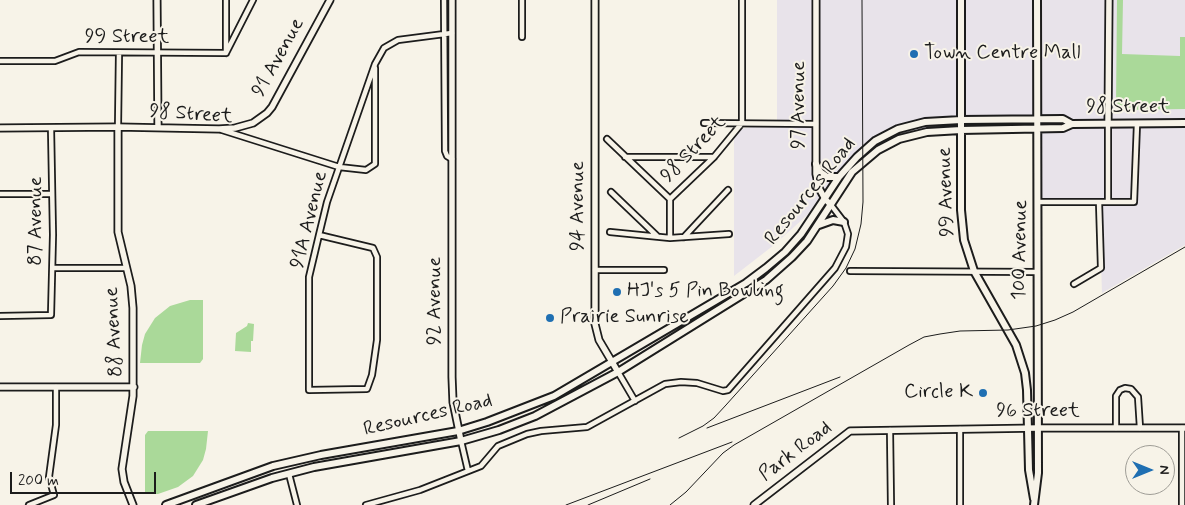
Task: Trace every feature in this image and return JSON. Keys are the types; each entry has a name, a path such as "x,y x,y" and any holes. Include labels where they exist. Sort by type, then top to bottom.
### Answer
{"main road":[{"name":"99 Avenue","path":"961,0 961,221 966,250 974,271 1008,330 1025,373 1027,428"},
{"name":"100 Avenue","path":"1034,502 1038,473 1037,0"},
{"name":"98 Street","path":"962,120 1063,119 1072,124"},
{"name":"Resources Road","path":"166,505 273,466 321,455 458,431 496,419 554,396 746,283 766,268 797,239 839,177 863,150 882,136 898,129 925,122 962,120"},
{"name":"98 Street","path":"961,130 1063,128 1072,124 1185,123"},
{"name":"Resources Road","path":"196,505 272,478 314,468 461,441 499,430 536,416 618,372 766,280 797,252 818,225 852,172 878,150 909,136 927,132 961,130"},
{"path":"816,164 820,172 827,177 839,177"},
{"path":"818,225 833,220 844,222"},
{"name":"100 Avenue","path":"1027,428 1029,470 1034,502"}],"street":[{"path":"158,0 158,128"},
{"path":"226,0 226,53"},
{"path":"226,53 253,0"},
{"name":"91 Avenue","path":"218,129 234,128 252,123 272,107 330,0"},
{"name":"92 Avenue","path":"444,0 445,150 447,156 452,159"},
{"name":"92 Avenue","path":"452,0 452,377 453,402 461,441"},
{"path":"522,0 522,37"},
{"name":"94 Avenue","path":"595,0 596,332 635,401"},
{"path":"742,0 742,123"},
{"name":"97 Avenue","path":"816,0 817,184 825,199 831,205"},
{"path":"1108,202 1109,0"},
{"name":"91A Avenue","path":"319,234 373,248 377,257 377,340 372,374 367,389 309,390 309,278 319,234 339,167 375,64 384,48 398,40 452,33"},
{"name":"99 Street","path":"0,61 55,61 79,52 226,53"},
{"path":"118,127 119,53"},
{"name":"98 Street","path":"0,128 118,127 218,129 339,167 366,170 375,164 375,64"},
{"name":"98 Street","path":"704,122 816,124"},
{"name":"98 Street","path":"670,199 714,157 742,123"},
{"path":"1038,202 1134,202 1137,124"},
{"name":"88 Avenue","path":"118,127 118,232 133,296 134,387 122,469 124,482 133,505"},
{"name":"87 Avenue","path":"0,316 51,315 53,268 51,128"},
{"path":"607,139 670,199 670,238"},
{"path":"625,157 714,157"},
{"path":"684,237 728,190"},
{"path":"611,192 657,236"},
{"path":"0,194 52,194"},
{"path":"1074,284 1101,268 1099,202"},
{"path":"366,505 420,490 468,471 485,463 495,448 501,444 527,434 587,427 660,386 673,382 696,382 723,391 728,390 836,268 847,242 847,230 844,222 831,205"},
{"path":"610,232 670,238 730,234"},
{"path":"53,268 126,268"},
{"path":"595,270 664,270"},
{"path":"850,271 1037,272"},
{"path":"0,387 134,387"},
{"path":"29,505 54,495 48,477 56,425 56,387"},
{"path":"1116,428 1116,396 1120,390 1126,388 1138,396 1140,428"},
{"path":"1182,505 1183,428"},
{"name":"96 Street","path":"890,430 1183,428"},
{"path":"960,429 960,505"},
{"path":"890,430 891,505"},
{"name":"Park Road","path":"754,505 850,431 890,430"},
{"path":"461,441 468,471"},
{"path":"288,474 297,505"}],"shaded area":[{"path":"777,0 1185,0 1185,245 1102,293 1099,202 1038,202 1037,129 909,136 863,162 863,151 825,199 774,245 734,276 734,132 745,128 777,123"}],"green space":[{"path":"1117,0 1123,0 1122,54 1180,56 1180,37 1185,37 1185,109 1118,110 1116,105"},
{"path":"190,300 203,300 203,359 200,363 140,363 145,334 155,318 170,306"},
{"path":"248,323 254,324 251,352 235,351 236,333 247,326"},
{"path":"148,431 208,431 203,460 193,476 178,487 158,494 145,494 145,435"}],"railway":[{"path":"679,438 714,418 833,286 846,268 855,249 861,224 863,202 862,0"},
{"path":"670,505 686,492 723,453 734,445 924,337 960,331 1008,330 1036,326 1055,320 1073,312 1185,247"},
{"path":"707,428 840,377"},
{"path":"566,505 732,442"},
{"path":"588,505 650,479"}],"place":[{"name":"Town Centre Mall","path":"914,54"},
{"name":"HJ's 5 Pin Bowling","path":"617,292"},
{"name":"Prairie Sunrise","path":"550,318"},
{"name":"Circle K","path":"983,393"}]}
